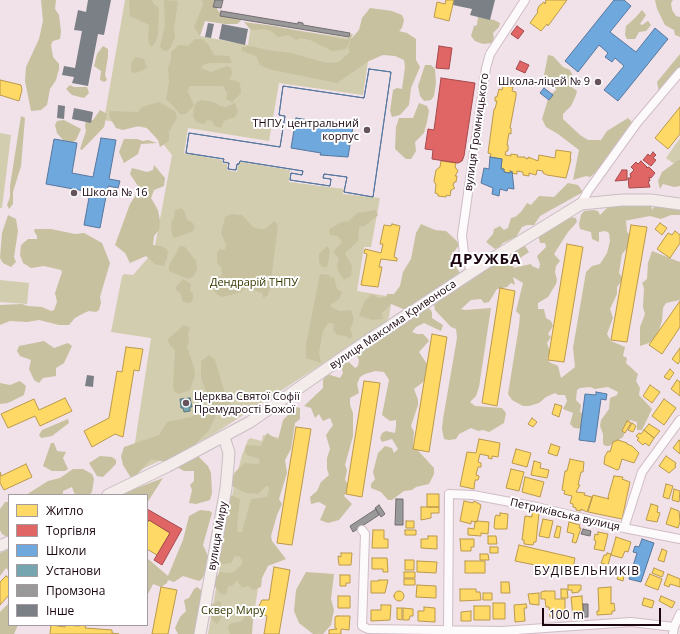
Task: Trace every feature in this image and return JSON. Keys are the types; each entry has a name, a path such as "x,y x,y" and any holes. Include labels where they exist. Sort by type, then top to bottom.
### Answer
{"main road":[{"name":"вулиця Максима Кривоноса","path":"110,494 224,437 267,411 352,351 472,272 581,204 622,200 651,200 680,204"},
{"name":"вулиця Миру","path":"200,634 227,482 228,453 224,437"}],"street":[{"name":"вулиця Громницького","path":"472,272 464,254 462,235 486,68 490,54 525,0"},
{"path":"581,204 588,191 638,124 680,72"},
{"path":"624,528 642,472 680,420"},
{"name":"Петриківська вулиця","path":"448,632 449,494 473,495 536,507 624,528 680,539"},
{"path":"362,530 364,534 362,626 368,629 448,632 502,631 631,622 673,630 680,614"}],"green space":[{"path":"41,0 56,0 55,9 59,15 61,32 60,39 53,41 51,45 53,57 59,64 59,69 56,80 50,89 47,105 41,110 31,111 25,81 26,67 39,39 43,21"},
{"name":"Дендрарій ТНПУ","path":"125,0 206,0 200,36 248,45 251,24 371,41 363,95 279,83 269,141 188,128 184,153 222,160 222,163 227,164 227,170 237,172 238,163 241,162 290,170 289,182 344,189 343,194 380,198 371,247 364,247 357,291 392,297 389,317 386,323 209,437 130,475 151,338 111,332 122,276 124,274 133,275 154,251 172,155 151,129 104,120"},
{"path":"130,0 152,0 159,8 158,36 153,46 150,46 148,39 149,25 130,16"},
{"path":"164,0 178,1 174,29 175,37 171,47 167,51 162,50 160,46 165,26"},
{"path":"202,0 219,0 217,9 220,13 239,18 241,21 237,24 225,24 205,21 200,36 194,27 203,5"},
{"path":"655,0 673,0 671,3 672,10 676,16 680,17 680,37 675,35 674,30 665,25 657,9"},
{"path":"370,8 392,11 402,15 404,20 402,28 399,31 407,33 416,39 416,60 420,67 411,88 409,105 400,115 392,117 390,111 393,90 397,88 402,89 405,67 404,60 395,56 383,55 369,61 337,83 268,69 260,65 256,56 242,51 242,47 251,46 291,53 327,63 339,62 350,52 348,48 351,39 359,30 362,18"},
{"path":"642,10 646,15 640,24 642,25 648,21 651,25 646,31 639,32 635,39 627,39 625,35 626,26"},
{"path":"478,17 494,20 500,23 499,27 493,33 494,38 492,43 483,44 475,41 471,36 474,26 477,25"},
{"path":"244,22 348,40 351,34 353,34 346,49 332,51 310,40 300,38 296,40 288,35 278,37 271,31 264,29 250,29"},
{"path":"195,39 202,39 208,44 214,55 229,56 232,63 210,63 203,65 201,68 211,72 227,66 231,68 232,74 229,80 240,83 241,93 232,102 226,99 227,93 223,86 189,86 188,92 194,105 186,114 179,114 166,99 169,82 168,68 171,60 171,52 179,45 188,46"},
{"path":"103,46 108,49 105,75 107,80 104,82 100,80 101,71 94,66 97,54"},
{"path":"680,54 680,73 659,92 657,82"},
{"path":"548,55 553,56 563,67 570,70 574,78 570,86 577,91 576,95 571,106 563,114 563,119 580,135 588,140 601,140 607,131 628,118 633,123 600,169 590,177 586,176 573,180 579,150 546,127 542,119 549,96 557,89 546,84 543,80"},
{"path":"135,57 144,59 147,68 136,73 131,72 131,63"},
{"path":"425,65 431,65 435,69 436,83 434,96 431,100 424,101 420,96 418,86"},
{"path":"70,85 74,87 87,87 89,93 84,98 72,95 66,89"},
{"path":"202,100 226,107 235,103 238,112 235,117 224,121 221,128 215,126 212,121 208,120 204,124 196,122 193,116 194,107 197,102"},
{"path":"159,102 175,111 177,118 169,132 169,141 160,147 158,140 146,127 139,126 123,130 116,128 109,116 110,111 138,112 142,107"},
{"path":"419,103 427,106 429,111 427,122 424,133 415,142 416,151 411,159 406,159 395,149 396,127 399,118 413,118"},
{"path":"100,110 107,114 104,127 82,150 80,149 86,131 86,121 93,120"},
{"path":"21,116 25,118 21,166 13,192 13,204 9,209 7,205 10,197 10,186"},
{"path":"64,120 81,129 76,140 72,143 63,140 57,133 55,125 57,121"},
{"path":"0,133 11,135 2,208 0,208"},
{"path":"680,138 680,160 676,165 666,158"},
{"path":"124,139 137,139 143,141 148,140 157,143 141,144 138,154 124,163 119,152"},
{"path":"680,159 680,186 674,187 663,184 660,189 658,181 662,172"},
{"path":"154,165 165,178 164,186 154,190 151,198 158,210 160,221 159,230 154,236 153,245 162,246 168,251 164,266 155,264 146,256 130,263 125,253 115,245 130,204 140,189 130,174 132,168 147,172 153,170"},
{"path":"568,183 578,185 583,192 540,216 534,225 522,227 516,237 503,243 499,247 495,249 486,242 493,234 494,229 500,226 504,230 508,228 511,218 515,217 521,212 527,203 531,205 539,196 554,197"},
{"path":"637,203 651,204 652,210 656,204 680,207 680,215 671,215 661,219 650,216 624,221 626,221 627,232 631,236 629,246 622,254 619,273 623,279 617,287 617,294 610,309 613,318 607,334 611,341 625,347 623,356 627,358 626,363 638,374 636,381 640,388 639,395 652,409 642,430 637,430 637,422 630,420 623,437 609,446 603,444 603,434 600,426 601,420 609,409 610,398 617,395 618,392 608,387 595,389 590,387 580,388 577,390 576,400 581,405 580,412 589,417 585,429 574,428 570,424 573,413 563,409 567,401 565,395 558,395 555,393 546,397 539,403 529,406 523,406 512,400 508,394 519,326 520,315 516,311 523,283 513,277 515,285 511,283 507,287 497,289 489,302 484,303 481,299 471,300 461,309 491,308 479,387 476,396 470,402 475,406 502,408 506,413 504,423 489,432 483,430 478,431 471,428 459,434 456,439 444,439 442,429 443,419 457,338 456,329 451,327 435,310 434,305 448,292 472,277 476,277 477,274 520,246 525,246 529,252 516,261 513,268 531,264 539,269 540,264 537,256 546,247 545,243 540,243 538,234 569,217 576,218 577,222 568,232 554,254 560,261 556,266 556,284 548,297 538,303 538,309 544,309 546,318 551,321 553,326 548,334 551,337 547,343 551,355 547,358 549,362 558,366 561,378 575,367 573,348 586,272 592,266 600,264 607,253 610,241 609,233 605,231 599,232 599,242 592,239 591,232 580,229 579,224 581,215 584,211 593,210 598,211 600,215 609,206 632,206"},
{"path":"182,208 187,220 192,222 195,227 193,231 175,238 172,235 171,221 174,218 175,210"},
{"path":"376,210 378,215 365,226 359,227 358,241 345,253 352,266 351,276 344,280 338,271 337,264 339,259 333,252 342,242 338,236 330,235 329,229 342,222 349,221 357,213"},
{"path":"232,214 242,215 253,227 260,229 265,229 274,221 278,225 270,288 268,295 263,298 262,293 246,288 241,292 223,297 216,294 212,287 215,278 222,275 221,267 217,263 217,253 219,249 225,250 226,245 221,233 225,217"},
{"path":"8,215 16,219 18,231 14,257 16,262 11,267 3,263 0,258 2,233"},
{"path":"421,224 435,230 446,231 460,244 450,257 461,275 408,311 391,304 382,313 383,319 372,320 359,316 364,302 372,294 379,298 386,297 387,294 394,294 400,286 403,272 411,259 416,233"},
{"path":"35,229 51,229 75,234 84,233 102,243 110,263 100,297 101,303 99,310 96,312 89,311 84,313 75,318 69,325 59,325 39,320 27,322 10,321 0,325 0,305 22,304 42,307 51,311 54,310 57,302 55,293 62,272 61,270 44,266 31,268 23,263 20,255 21,245 28,239 37,239 34,231"},
{"path":"180,246 185,247 196,261 197,269 194,276 188,279 169,271 169,266"},
{"path":"327,246 330,251 327,267 322,267 319,262 319,254"},
{"path":"652,251 680,262 680,300 666,303 663,308 662,321 657,336 649,343 640,346 640,327 645,314 643,307 644,288 642,283 647,279 648,263"},
{"path":"320,274 330,275 330,278 334,277 337,289 342,292 339,299 331,304 331,307 340,311 351,310 354,319 350,330 353,336 350,339 346,336 337,335 333,330 334,324 328,323 323,331 319,353 321,363 306,358 306,345"},
{"path":"183,279 191,284 190,291 193,293 193,299 190,303 183,302 180,293 175,288"},
{"path":"0,280 29,283 27,304 0,302"},
{"path":"429,308 432,312 432,318 443,325 441,331 424,323 416,327 412,332 423,334 429,341 419,352 429,367 427,379 414,389 418,400 418,405 411,426 414,432 413,445 434,468 434,474 429,484 404,491 392,500 388,500 381,492 371,488 371,484 375,479 373,472 378,453 385,446 392,448 394,453 398,449 392,439 382,442 380,438 382,433 386,431 395,433 396,420 390,421 382,415 389,380 384,372 375,371 365,374 360,377 357,384 359,393 350,398 350,405 353,413 353,436 345,465 347,470 345,480 350,487 344,496 352,504 339,520 328,523 320,520 326,506 319,502 311,504 310,497 317,491 321,482 329,475 327,469 327,458 330,449 326,435 333,425 330,418 323,421 319,414 315,418 311,408 304,406 323,388 323,380 327,374 340,378 343,373 341,366 345,363 349,362 355,368 358,366 359,360 356,353 380,340 396,328"},
{"path":"184,325 190,328 187,347 194,367 195,376 190,390 179,394 174,391 173,386 175,350 169,344 168,339"},
{"path":"44,341 54,348 68,343 72,346 64,363 56,368 56,376 43,378 39,383 34,380 29,369 31,360 20,356 17,351 19,346"},
{"path":"209,355 215,360 226,397 231,405 218,409 212,407 201,378 201,361"},
{"path":"20,381 26,386 24,395 8,403 0,404 0,383 10,385"},
{"path":"206,407 216,412 216,415 209,430 193,447 166,462 151,459 134,478 131,478 123,465 121,456 124,447 159,435 167,422 191,417"},
{"name":"Сквер Миру","path":"296,407 300,408 300,419 295,423 291,449 285,460 287,473 279,499 282,504 271,536 272,541 286,559 268,566 262,578 261,587 254,590 248,586 242,588 237,580 233,585 228,587 226,595 221,594 212,583 220,572 234,572 242,564 240,557 235,556 231,563 219,565 215,556 230,495 240,499 237,528 238,532 242,532 251,499 267,497 269,490 269,487 266,486 258,494 246,493 232,486 232,479 235,472 245,463 258,464 260,462 259,459 247,455 245,451 246,445 261,446 267,433 278,440 283,420"},
{"path":"68,419 69,423 52,436 41,438 39,435 42,430"},
{"name":"Сквер Миру","path":"263,435 281,438 251,634 208,634 234,485 242,455 250,438 262,441"},
{"path":"51,443 54,443 57,451 66,452 63,458 68,469 65,471 52,471 43,466"},
{"path":"100,456 112,457 116,460 116,464 103,477 97,476 89,463"},
{"path":"193,457 199,457 208,466 211,473 212,493 210,500 196,504 189,503 192,490 190,485 194,481 194,471 184,471 177,467"},
{"path":"73,469 83,469 92,474 94,479 92,492 90,494 75,494 72,487 63,491 63,494 28,494 48,481 60,478"},
{"path":"163,478 148,501 148,494 122,494"},
{"path":"5,502 8,502 8,537 2,534 0,530 0,509"},
{"path":"200,510 210,511 212,513 203,545 208,556 205,573 202,579 199,581 183,576 174,582 168,580 167,583 161,587 153,584 148,594 148,559 168,576 183,540 189,516"},
{"path":"8,549 8,570 6,568 0,576 0,553"},
{"path":"306,572 334,574 331,599 334,610 331,625 323,634 313,634 299,623 294,611 296,590"},
{"path":"197,587 201,590 203,596 198,623 194,634 178,634 175,628 180,617 186,611 184,600 189,598 194,589"},
{"path":"218,601 221,602 222,617 217,624 212,620 210,615 211,605"},
{"path":"8,604 8,626 18,626 14,634 0,634 0,612"},
{"path":"245,616 250,616 253,619 252,634 230,634 228,627 229,624 242,621"}],"building: Житло":[{"path":"446,0 454,0 449,21 434,17 437,2 445,4"},
{"path":"546,0 567,0 548,26 547,24 541,31 530,23 538,12 539,6 544,2 545,4"},
{"path":"0,80 21,85 22,90 19,101 0,95"},
{"path":"503,86 513,87 512,91 516,92 510,128 511,134 509,133 507,145 508,151 506,151 505,155 518,155 517,157 525,157 528,159 528,157 538,161 539,155 555,158 556,150 571,152 571,159 566,178 547,175 543,173 543,171 537,170 536,175 529,173 529,176 523,175 523,172 517,171 517,174 511,173 510,170 510,173 504,172 504,169 501,169 502,159 490,157 491,154 488,153 494,109 497,101 495,101 495,97 497,97 499,89 502,90"},
{"path":"680,107 680,134 668,149 655,138"},
{"path":"441,161 456,163 455,167 458,171 455,176 457,176 456,182 454,182 453,186 455,188 451,190 450,196 447,195 446,197 438,196 438,194 435,193 436,185 434,181 436,170 440,167"},
{"path":"660,223 667,228 662,235 655,229"},
{"path":"392,224 400,226 394,257 397,258 397,261 381,259 379,267 382,267 378,287 361,285 367,254 364,253 365,249 381,253 383,244 380,244 384,225 391,226"},
{"path":"631,225 647,227 627,342 611,340"},
{"path":"675,231 680,235 680,243 670,258 657,249 668,233 672,235"},
{"path":"567,244 583,247 564,362 548,360"},
{"path":"500,288 515,291 497,406 482,403"},
{"path":"680,301 680,327 662,354 649,345"},
{"path":"432,334 447,337 429,452 413,449"},
{"path":"126,347 143,349 139,371 134,370 123,437 115,434 92,447 84,431 109,418 117,371 122,372"},
{"path":"680,348 680,361 678,364 672,359"},
{"path":"670,369 674,373 669,380 664,377"},
{"path":"677,380 680,382 680,396 671,389"},
{"path":"364,381 380,383 362,497 346,494"},
{"path":"650,385 660,392 652,403 643,396"},
{"path":"65,398 72,411 40,426 35,416 8,428 1,414 34,399 39,410"},
{"path":"664,399 676,408 664,425 652,416"},
{"path":"555,404 562,406 559,417 552,414"},
{"path":"532,418 537,422 533,427 528,424"},
{"path":"627,421 631,423 625,433 622,431"},
{"path":"632,423 636,426 633,432 628,430"},
{"path":"649,424 660,431 654,438 644,430"},
{"path":"296,427 311,429 292,545 277,543"},
{"path":"644,430 654,438 649,446 645,443 643,445 637,440 639,438 636,436 639,433 641,434"},
{"path":"479,439 500,443 498,457 492,456 492,459 488,458 489,456 480,454 478,462 481,463 481,467 478,467 476,475 479,477 478,480 475,480 474,489 460,486 467,452 476,453"},
{"path":"618,440 632,446 639,453 634,463 622,459 619,469 617,470 604,464 605,456 608,451 610,452 613,442"},
{"path":"679,440 680,441 680,454 673,448"},
{"path":"551,444 560,447 557,456 548,453"},
{"path":"516,449 531,453 527,467 512,463"},
{"path":"666,456 676,463 676,467 669,473 659,466"},
{"path":"570,459 584,462 583,472 581,472 578,485 580,485 576,492 585,493 584,495 592,497 587,512 581,509 581,511 576,510 576,508 573,507 573,504 570,503 572,496 564,494 565,491 562,490 565,471 567,471"},
{"path":"534,461 541,463 540,468 549,470 547,478 531,475"},
{"path":"26,464 32,477 4,490 0,483 0,472 1,476"},
{"path":"511,469 524,472 519,491 506,488"},
{"path":"614,476 623,477 622,479 630,482 622,519 588,512 593,495 609,499 608,497"},
{"path":"525,477 544,482 540,497 522,492"},
{"path":"666,484 673,486 669,499 663,497"},
{"path":"674,489 680,491 679,502 672,500"},
{"path":"427,494 439,494 439,507 427,507"},
{"path":"464,501 473,503 474,501 481,505 477,522 471,521 471,524 460,521"},
{"path":"651,504 658,506 657,512 660,513 657,522 646,520"},
{"path":"421,507 439,507 439,513 431,513 431,518 421,520"},
{"path":"671,508 679,511 680,522 678,528 666,524"},
{"path":"532,512 539,513 536,542 534,542 533,545 524,544 524,540 522,540 525,516 532,517"},
{"path":"500,513 508,514 507,529 495,529 494,527 495,517 496,515 500,516"},
{"path":"543,519 553,521 549,538 539,536"},
{"path":"149,520 170,533 157,555 148,550"},
{"path":"406,521 414,521 414,528 406,528"},
{"path":"475,522 489,522 488,534 481,533 481,536 468,535 468,528 474,529"},
{"path":"569,522 580,525 579,528 581,528 576,543 572,542 574,534 567,532"},
{"path":"557,526 561,527 559,538 554,537"},
{"path":"373,530 384,530 384,539 388,539 388,548 372,548"},
{"path":"405,530 416,530 416,535 405,535"},
{"path":"598,532 608,534 604,551 594,549 596,541 594,540 595,534 598,535"},
{"path":"428,536 437,536 437,549 421,548 421,539 428,539"},
{"path":"488,536 496,536 497,544 488,544"},
{"path":"616,537 631,542 628,552 625,551 622,558 611,555"},
{"path":"460,539 474,539 474,547 471,547 471,551 461,551"},
{"path":"519,545 575,558 572,573 548,568 548,572 539,571 540,566 515,561"},
{"path":"490,547 498,547 498,553 490,553"},
{"path":"662,549 667,551 664,562 658,560"},
{"path":"341,553 352,553 351,565 339,565 338,556 341,557"},
{"path":"607,553 611,554 608,565 601,563 604,555 607,555"},
{"path":"480,554 488,554 489,560 480,560"},
{"path":"372,558 387,558 388,572 383,572 383,569 372,569"},
{"path":"405,560 414,560 414,570 405,570"},
{"path":"417,561 437,562 436,573 417,572"},
{"path":"465,561 485,561 485,573 465,573"},
{"path":"274,567 290,570 279,634 264,634 267,616 260,614 258,608 262,600 269,600"},
{"path":"654,568 664,572 662,577 652,573"},
{"path":"620,570 625,571 623,581 617,579"},
{"path":"404,572 415,572 415,578 404,578"},
{"path":"650,574 662,579 658,590 645,585"},
{"path":"668,574 680,579 680,587 670,584 669,587 664,585"},
{"path":"340,575 350,575 350,583 346,583 346,586 340,586"},
{"path":"6,576 8,577 8,596 0,605 0,582"},
{"path":"404,579 415,579 415,585 404,585"},
{"path":"388,580 385,593 371,593 371,581"},
{"path":"501,582 509,582 510,593 501,593"},
{"path":"417,585 436,586 436,598 416,597"},
{"path":"568,585 581,585 581,590 579,590 579,592 572,593 572,590 568,590"},
{"path":"161,587 177,590 168,634 152,634"},
{"path":"611,587 611,604 614,603 615,611 612,611 612,614 597,615 597,611 599,611 598,588"},
{"path":"460,589 476,589 476,592 480,592 481,600 460,601"},
{"path":"561,589 567,589 568,598 561,598"},
{"path":"397,591 401,591 403,592 403,600 397,601 394,598 394,594"},
{"path":"555,591 555,599 565,599 565,616 550,617 549,607 546,607 545,599 541,599 541,592"},
{"path":"483,593 492,593 492,600 483,600"},
{"path":"539,593 539,605 530,604 528,594"},
{"path":"338,596 350,596 350,608 338,608"},
{"path":"582,596 583,615 573,616 571,597"},
{"path":"661,596 675,602 672,608 659,601"},
{"path":"644,598 654,601 652,608 642,605"},
{"path":"493,603 505,603 505,619 493,619"},
{"path":"526,604 527,608 524,608 525,621 515,622 514,605"},
{"path":"381,605 391,605 390,620 371,621 371,610 381,610"},
{"path":"474,606 490,606 490,620 474,620"},
{"path":"424,607 435,608 435,622 418,621 418,611 424,611"},
{"path":"397,608 402,608 402,620 397,619"},
{"path":"403,608 413,609 413,616 410,616 409,620 403,620"},
{"path":"471,611 471,621 461,621 461,612"},
{"path":"350,616 349,630 341,629 341,634 329,634 329,630 337,629 335,628 335,617"},
{"path":"51,626 86,626 85,628 112,630 112,633 119,634 50,634"}],"building: Торгівля":[{"path":"517,26 524,31 518,39 511,34"},
{"path":"439,46 452,48 449,69 436,68"},
{"path":"520,61 529,65 525,73 516,69"},
{"path":"441,78 475,83 464,156 462,161 458,163 432,159 433,150 425,149 428,129 434,130"},
{"path":"653,152 656,155 653,158 656,160 651,166 643,160 648,154 650,156"},
{"path":"641,161 647,167 646,168 649,167 655,173 651,178 649,177 650,181 648,181 650,187 629,188 628,178 631,178 630,174 634,170 631,167 636,162 638,164"},
{"path":"622,170 627,170 627,180 615,181"},
{"path":"148,510 182,529 162,565 154,560 170,533 149,520 148,522"}],"building: Школи":[{"path":"614,0 624,0 631,6 610,32 636,52 655,28 668,39 618,101 604,90 624,66 615,58 612,62 605,57 608,53 599,45 578,72 565,61"},
{"name":"ТНПУ, центральний корпус","path":"369,69 391,72 373,197 344,192 347,177 324,174 323,178 331,179 330,186 290,180 291,173 302,175 303,171 240,161 239,164 237,164 236,170 228,169 229,163 223,162 224,159 186,153 189,133 280,147 285,116 279,115 283,86 364,98","holes":["296,118 353,127 348,157 320,155 321,153 291,148"]},
{"name":"ТНПУ, центральний корпус","path":"369,69 391,72 373,197 344,192 347,177 324,174 323,178 331,179 330,186 290,180 291,173 302,175 303,171 240,161 239,164 237,164 236,170 228,169 229,163 223,162 224,159 186,153 189,133 280,147 285,116 279,115 283,86 364,98"},
{"path":"544,88 553,95 549,100 540,93"},
{"path":"101,138 116,140 109,179 120,181 118,188 108,186 100,228 84,225 90,192 46,184 54,139 77,143 72,173 93,177"},
{"path":"490,157 502,159 501,169 504,169 504,172 510,173 512,171 514,189 508,188 507,191 500,189 499,196 492,194 493,188 481,183 484,168 489,169"},
{"path":"596,392 607,394 606,400 601,399 595,442 579,440 585,394 596,395"},
{"path":"642,539 654,543 641,582 629,579 637,553 633,552 635,546 639,547"}],"building: Установи":[{"name":"Церква Святої Софії Премудрості Божої","path":"190,398 192,407 190,407 190,411 184,412 183,408 181,408 180,399"}],"building: Промзона":[{"path":"215,0 223,0 221,8 213,7"},
{"path":"221,11 298,24 298,22 303,23 303,25 350,33 349,37 220,16"},
{"path":"396,499 403,499 403,525 395,525"},
{"path":"379,505 385,514 381,517 375,508"},
{"path":"376,509 379,515 353,532 350,526"},
{"path":"583,529 591,531 590,536 581,534"},
{"path":"583,604 588,604 588,617 584,617"}],"building: Інше":[{"path":"88,0 111,0 104,35 98,34 88,86 72,83 74,77 62,75 64,66 75,68 82,31 74,30 78,10 86,12"},
{"path":"454,0 495,0 490,20 470,15 472,9 453,5"},
{"path":"208,23 214,24 211,38 205,37"},
{"path":"222,24 248,29 245,45 219,39"},
{"path":"58,105 65,106 64,119 57,118"},
{"path":"74,108 93,112 91,123 72,119"},
{"path":"87,375 94,376 93,387 85,386"}],"place":[{"name":"Школа-ліцей № 9","path":"598,82"},
{"name":"ТНПУ, центральний корпус","path":"367,130"},
{"name":"Школа № 16","path":"74,193"},
{"name":"Церква Святої Софії Премудрості Божої","path":"186,403"}],"district":[{"name":"ДРУЖБА","path":"486,260"},
{"name":"БУДІВЕЛЬНИКІВ","path":"587,572"}]}
